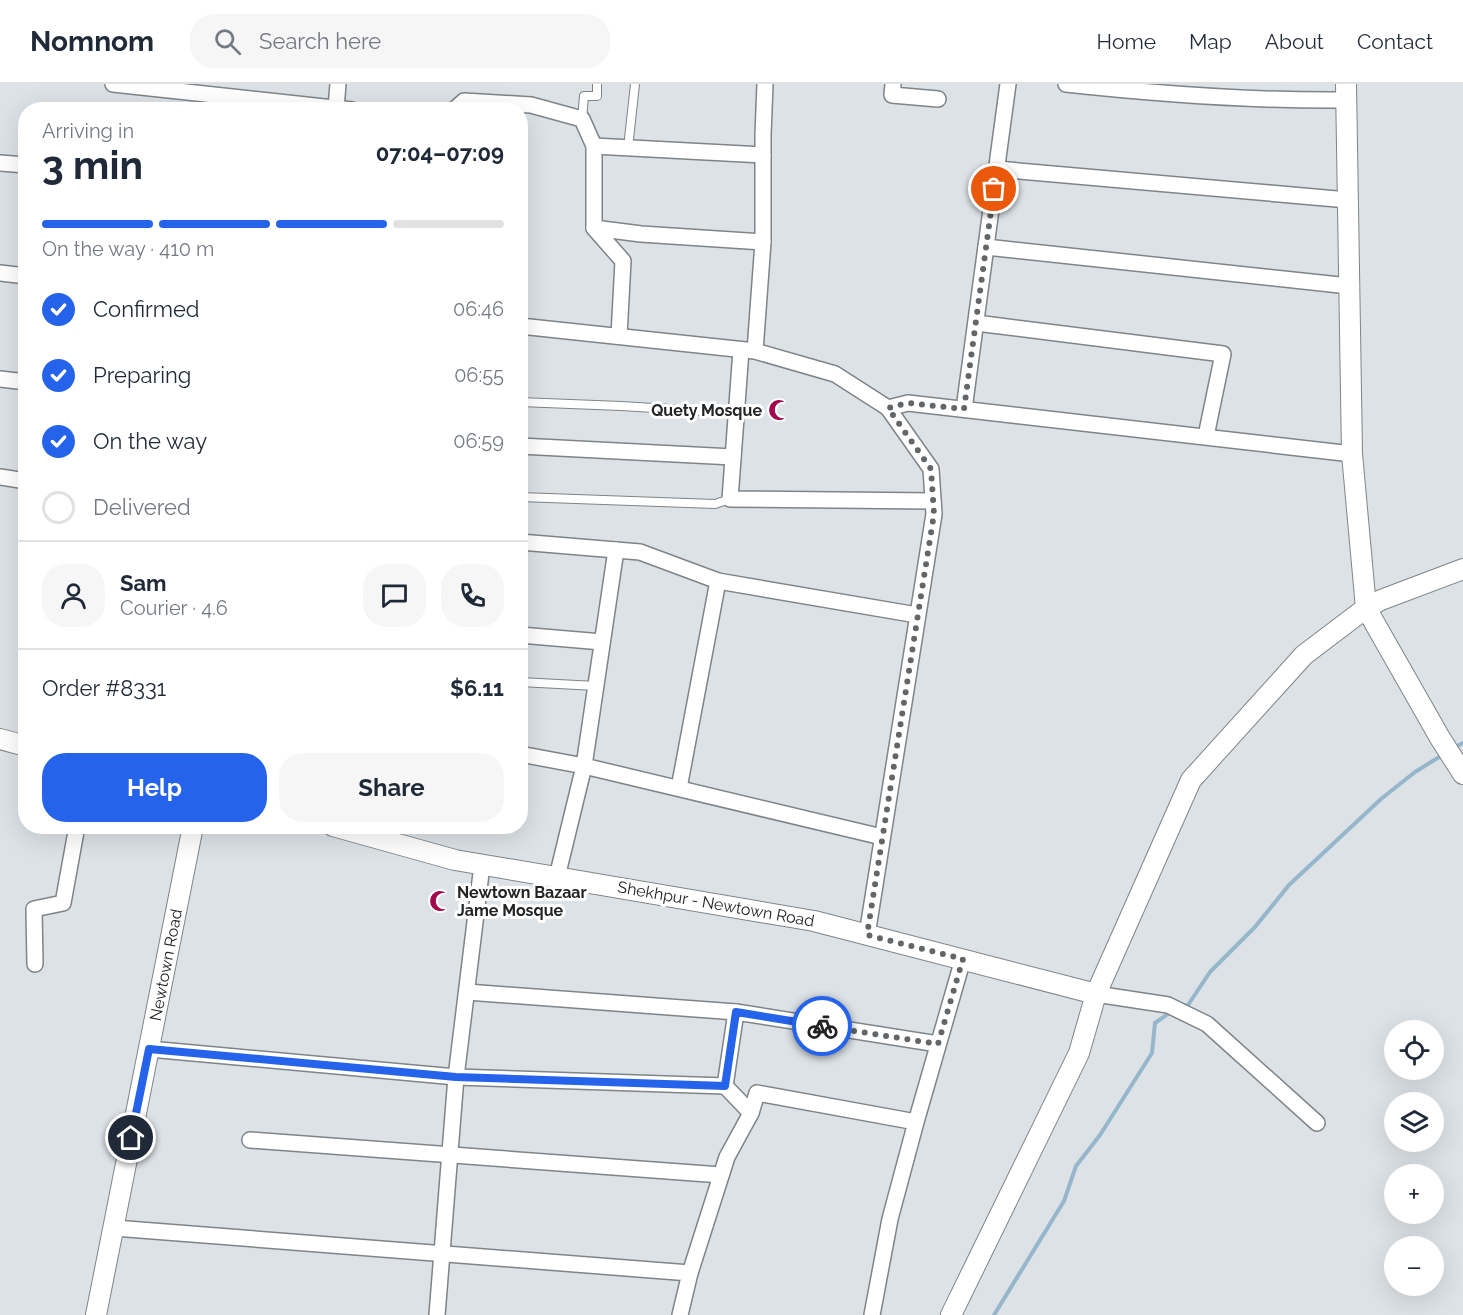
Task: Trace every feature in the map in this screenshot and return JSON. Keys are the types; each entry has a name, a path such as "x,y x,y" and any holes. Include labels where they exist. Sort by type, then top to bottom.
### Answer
{"street":[{"path":"113,84 280,102"},
{"path":"336,102 338,84"},
{"path":"765,84 764,242 736,413 730,499 933,501"},
{"path":"893,84 892,95 938,99"},
{"path":"964,409 1008,84"},
{"path":"1066,84 1200,97 1281,100 1346,92 1352,454 1366,608 1463,774"},
{"path":"463,102 481,102"},
{"path":"528,105 582,119 594,146 594,228 623,261 619,336"},
{"path":"594,146 763,155"},
{"path":"0,163 18,164"},
{"path":"997,169 1348,200"},
{"path":"594,228 641,234 764,242"},
{"path":"986,247 1349,286"},
{"path":"0,273 18,275"},
{"path":"976,323 1223,354 1206,436"},
{"path":"528,327 748,350 835,374 888,408 931,469 934,514 867,935"},
{"path":"0,379 18,381"},
{"path":"888,408 908,403 1352,454"},
{"path":"528,446 733,458"},
{"path":"0,477 18,480"},
{"path":"528,543 640,552 718,581 917,615"},
{"path":"557,877 584,766 615,550"},
{"path":"951,1315 1079,1053 1096,994 1191,780 1304,655 1366,608 1381,600 1463,569"},
{"path":"679,788 718,581"},
{"path":"528,636 602,642"},
{"path":"0,739 18,744"},
{"path":"528,756 584,766 882,837"},
{"path":"35,964 34,909 63,903 76,834"},
{"name":"Newtown Road","path":"96,1315 191,834"},
{"name":"Shekhpur - Newtown Road","path":"362,834 455,860 814,921 1096,994"},
{"path":"437,1315 456,1077 482,865"},
{"path":"872,1315 890,1219 963,959"},
{"path":"467,992 736,1012 938,1044"},
{"path":"1096,994 1168,1005 1207,1024 1317,1123"},
{"path":"725,1086 736,1012"},
{"path":"149,1049 456,1077 725,1086 751,1113"},
{"path":"680,1315 690,1273 727,1157 751,1113 757,1093 916,1122"},
{"path":"250,1140 721,1175"},
{"path":"114,1228 690,1273"}],"lane":[{"path":"582,119 584,96 597,96 597,84"},
{"path":"628,148 635,84"},
{"path":"528,402 736,413"},
{"path":"528,497 715,504 730,499"},
{"path":"528,682 596,686"}],"waterway":[{"path":"1453,748 1463,743"},
{"path":"1182,1007 1188,1005 1210,972 1255,927 1289,885 1381,799 1415,772 1444,754"},
{"path":"994,1315 1064,1201 1076,1166 1100,1135 1152,1053 1155,1023 1172,1011"}],"way so far":[{"path":"822,1026 938,1044 963,959 867,935 934,514 931,469 888,408 908,403 964,409 994,189"}],"place":[{"name":"Quety Mosque","path":"779,410"},
{"name":"Newtown Bazaar Jame Mosque","path":"440,901"}],"route":[{"path":"131,1138 149,1049 456,1077 725,1086 736,1012 822,1026"}]}
